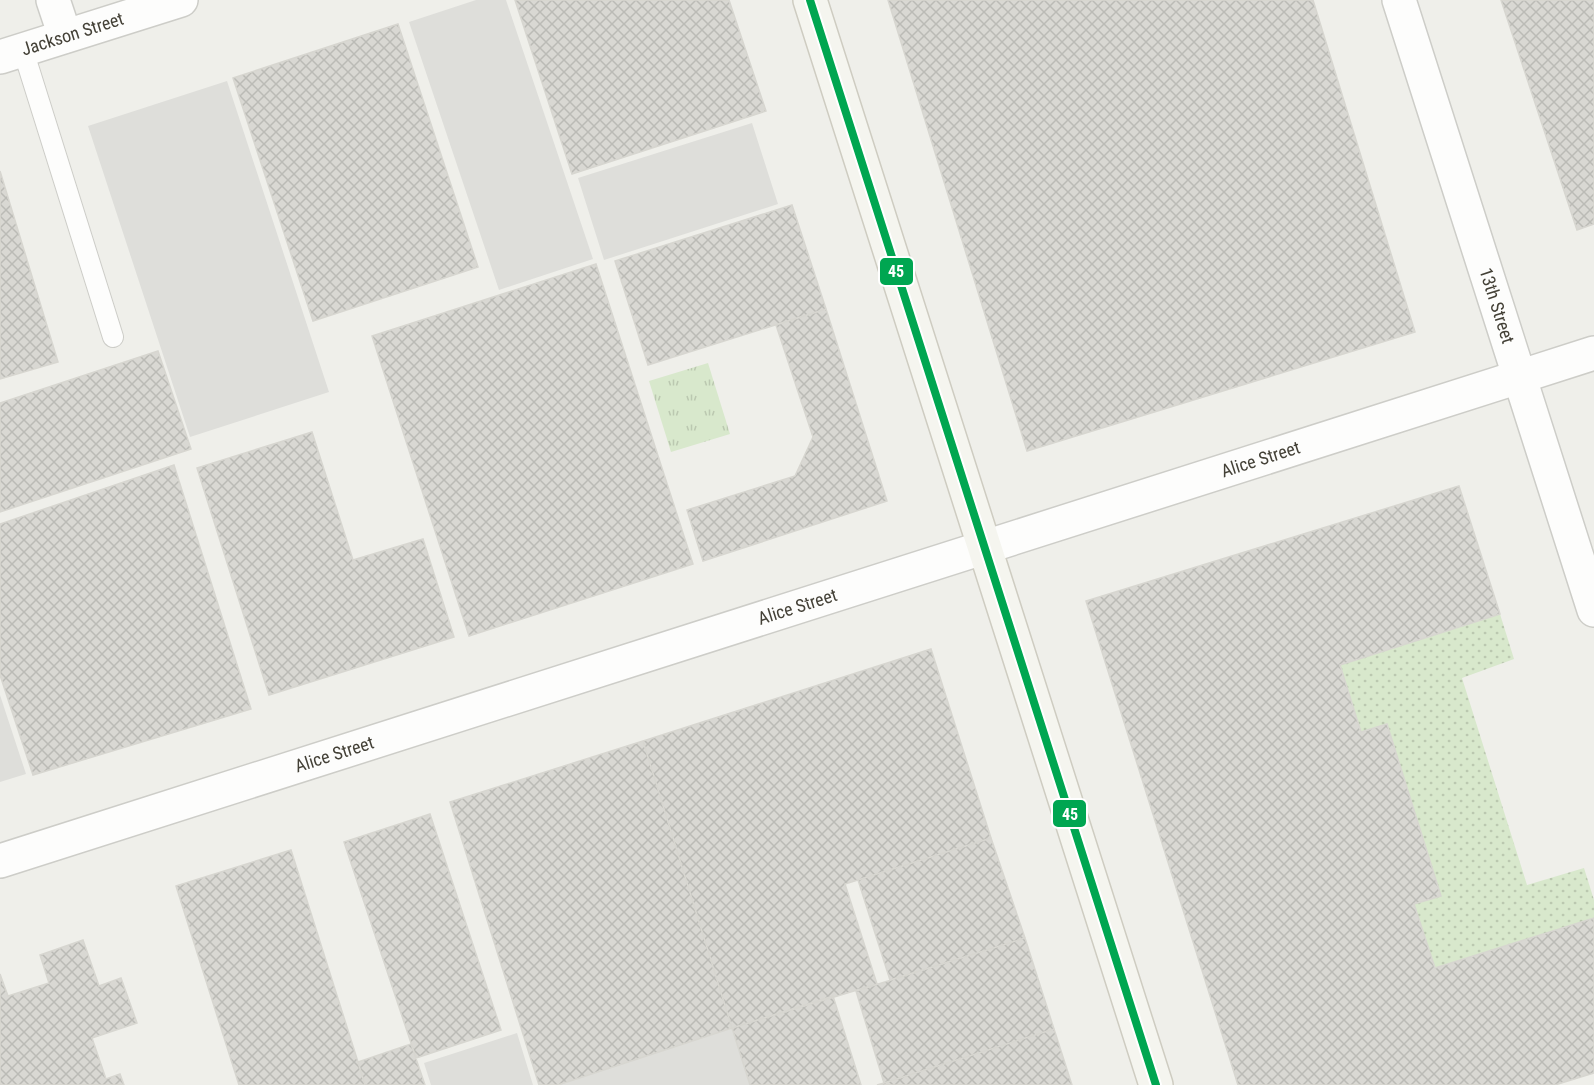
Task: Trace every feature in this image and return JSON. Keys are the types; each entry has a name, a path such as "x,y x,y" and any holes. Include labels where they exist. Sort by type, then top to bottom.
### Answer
{"main road":[{"path":"810,0 1156,1085"}],"street":[{"path":"53,0 65,36"},
{"name":"Jackson Street","path":"12,53 181,0"},
{"name":"13th Street","path":"1399,0 1594,610"},
{"name":"Alice Street","path":"0,861 1594,353"}],"lane":[{"path":"12,53 113,337"}],"green space":[{"path":"708,363 730,434 671,452 649,381"},
{"path":"1500,614 1514,659 1462,678 1527,885 1584,868 1594,900 1594,918 1435,968 1414,904 1441,896 1387,724 1361,732 1340,665"}],"shaded area":[{"path":"476,0 506,0 593,259 499,290 409,22"},
{"path":"227,81 329,392 190,437 88,126"},
{"path":"752,123 778,204 604,260 578,178"},
{"path":"0,695 26,774 0,782"},
{"path":"732,1028 750,1085 558,1085"},
{"path":"517,1033 533,1085 431,1085 424,1063"}],"building":[{"path":"515,0 729,0 766,111 572,174"},
{"path":"888,0 1313,0 1415,332 1027,451"},
{"path":"1501,0 1594,0 1594,224 1577,230"},
{"path":"398,24 478,267 313,321 233,78"},
{"path":"0,171 58,362 0,379"},
{"path":"792,205 826,309 648,365 615,261"},
{"path":"596,264 693,564 469,636 372,336"},
{"path":"826,309 887,501 703,561 687,510 795,476 813,437 776,325"},
{"path":"158,351 191,449 0,512 0,403"},
{"path":"312,432 353,560 423,539 454,637 269,695 197,468"},
{"path":"174,465 251,709 33,775 0,675 0,524"},
{"path":"1459,486 1500,614 1340,665 1361,732 1387,724 1441,896 1414,904 1435,968 1594,918 1594,1073 1555,1085 1238,1085 1086,601"},
{"path":"931,649 991,838 845,884 877,984 732,1028 643,741"},
{"path":"643,741 732,1028 558,1085 539,1085 450,802"},
{"path":"430,814 501,1030 416,1058 344,842"},
{"path":"991,838 1025,938 890,980 858,880"},
{"path":"291,850 365,1085 239,1085 176,886"},
{"path":"1025,938 1054,1029 884,1083 856,991"},
{"path":"83,940 99,986 121,978 137,1023 92,1038 106,1079 120,1074 124,1085 0,1085 0,974 8,996 49,983 40,955"},
{"path":"833,996 861,1085 750,1085 732,1028"},
{"path":"1054,1029 1072,1085 877,1085 884,1083"},
{"path":"411,1044 425,1085 365,1085 358,1062"}],"transit line":[{"name":"45","path":"810,0 1156,1085"}]}
